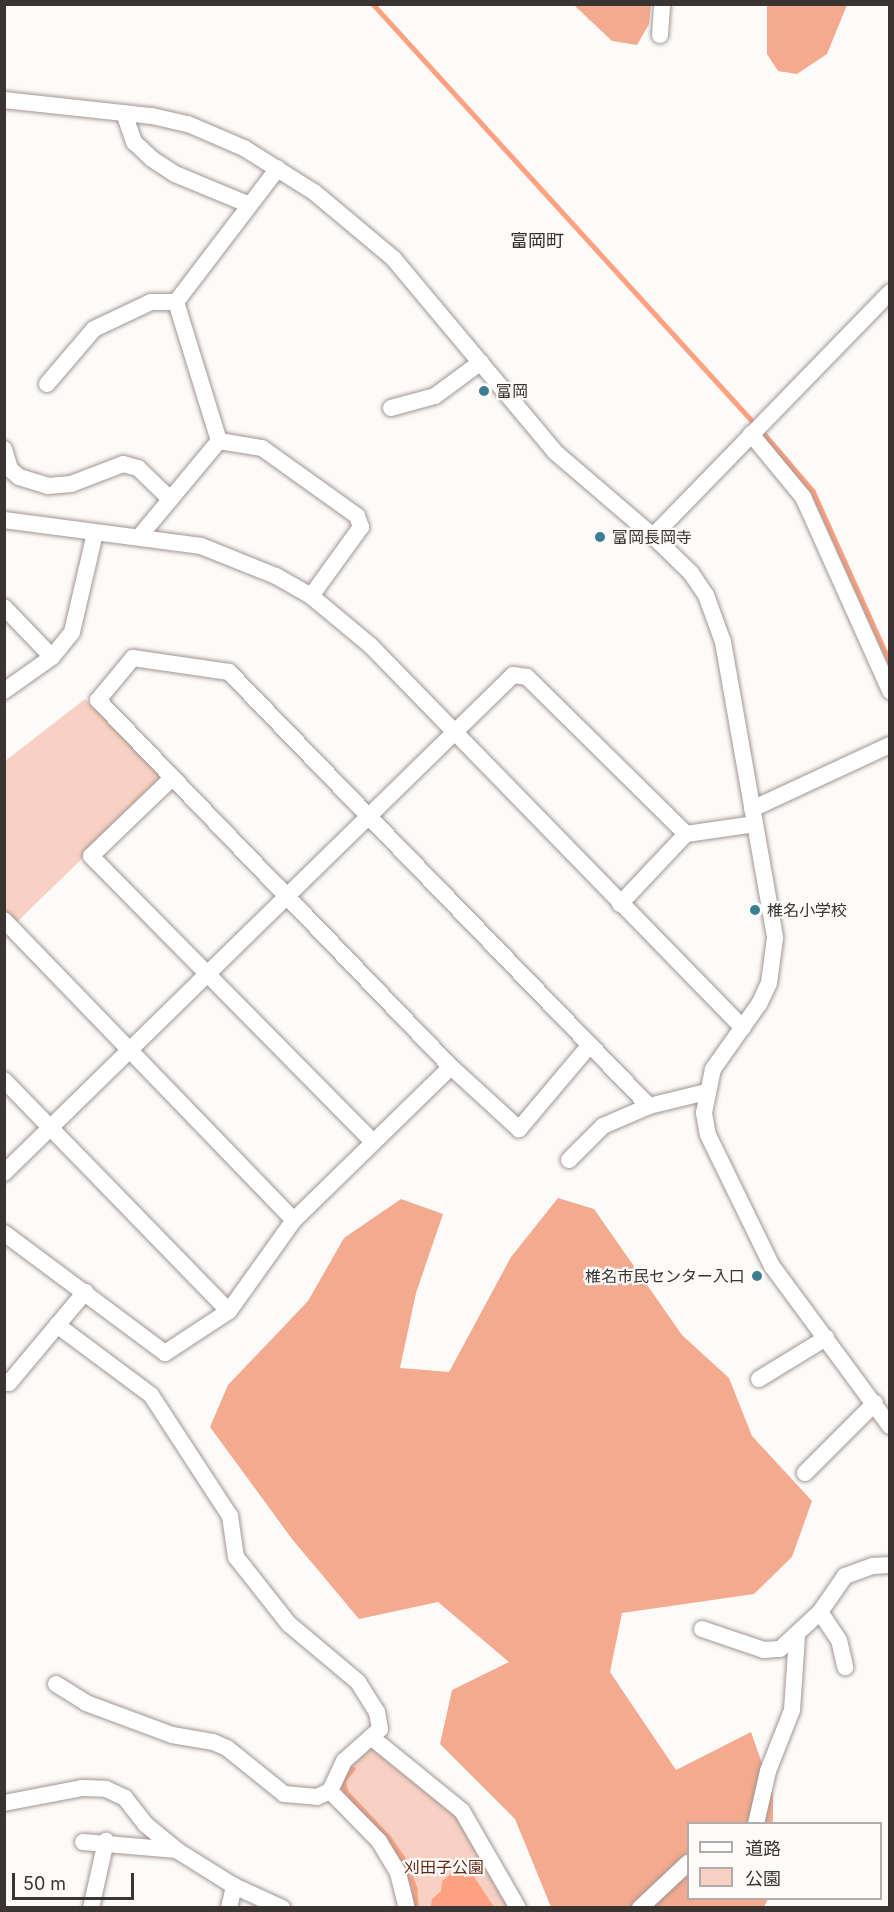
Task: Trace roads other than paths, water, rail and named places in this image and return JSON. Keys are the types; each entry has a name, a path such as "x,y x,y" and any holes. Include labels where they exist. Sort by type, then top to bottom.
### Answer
{"street":[{"path":"660,35 662,4"},
{"path":"4,100 152,116 212,133 278,168 314,192 393,258 555,452 653,536 691,573 715,616 775,938 774,959 769,982 743,1028 713,1069 706,1092 704,1113 714,1155 772,1266 890,1426"},
{"path":"124,113 134,142 152,159 175,174 248,204"},
{"path":"176,302 248,204 278,168"},
{"path":"653,536 888,295"},
{"path":"47,384 94,329 151,302 176,302"},
{"path":"176,302 219,441"},
{"path":"390,408 435,396 482,362"},
{"path":"751,434 803,497 890,691"},
{"path":"139,537 219,441"},
{"path":"219,441 262,448 357,516 360,527 311,596"},
{"path":"4,449 10,469 19,477 48,486 71,484 123,464 138,468 170,499"},
{"path":"4,520 201,546 232,557 311,596 371,646 743,1028"},
{"path":"4,691 52,657 72,632 95,533"},
{"path":"4,607 52,657"},
{"path":"589,1046 519,1129 451,1066 98,700 133,658 229,672 649,1106"},
{"path":"4,1173 132,1051 285,896 457,735 513,675 527,677 686,834"},
{"path":"620,904 686,834 754,817 890,745"},
{"path":"172,778 91,856 373,1142"},
{"path":"4,920 294,1220"},
{"path":"4,1233 165,1353 230,1311 294,1220 451,1066"},
{"path":"4,1080 230,1311"},
{"path":"569,1160 603,1126 649,1106 706,1092"},
{"path":"4,1381 9,1383 85,1292"},
{"path":"56,1684 86,1702 172,1735 227,1748 284,1794 317,1797 330,1791 344,1761 381,1729 377,1712 358,1683 289,1624 236,1557 230,1516 151,1395 57,1325"},
{"path":"759,1378 826,1338"},
{"path":"805,1473 875,1403"},
{"path":"702,1629 764,1650 780,1649 797,1637 820,1612 845,1576 873,1566 890,1564"},
{"path":"820,1612 839,1640 844,1667"},
{"path":"756,1822 768,1771 792,1710 797,1637"},
{"path":"371,1737 462,1811 518,1908"},
{"path":"4,1803 82,1788 106,1789 125,1798 146,1824 178,1851 234,1886 282,1908"},
{"path":"330,1791 379,1841 398,1873 407,1908"},
{"path":"83,1842 106,1841 178,1851"},
{"path":"91,1908 106,1841"},
{"path":"640,1908 687,1864"},
{"path":"229,1908 234,1886"}],"waterway":[{"path":"373,4 755,424"},
{"path":"761,430 813,491 890,662"},
{"path":"353,1769 343,1780 346,1792 389,1838 405,1861 415,1889 416,1908"}],"place":[{"name":"富岡","path":"484,391"},
{"name":"富岡長岡寺","path":"600,537"},
{"name":"椎名小学校","path":"755,910"},
{"name":"椎名市民センター入口","path":"757,1276"}],"district":[{"name":"富岡町","path":"537,241"}],"park label":[{"name":"刈田子公園","path":"444,1867"}]}
